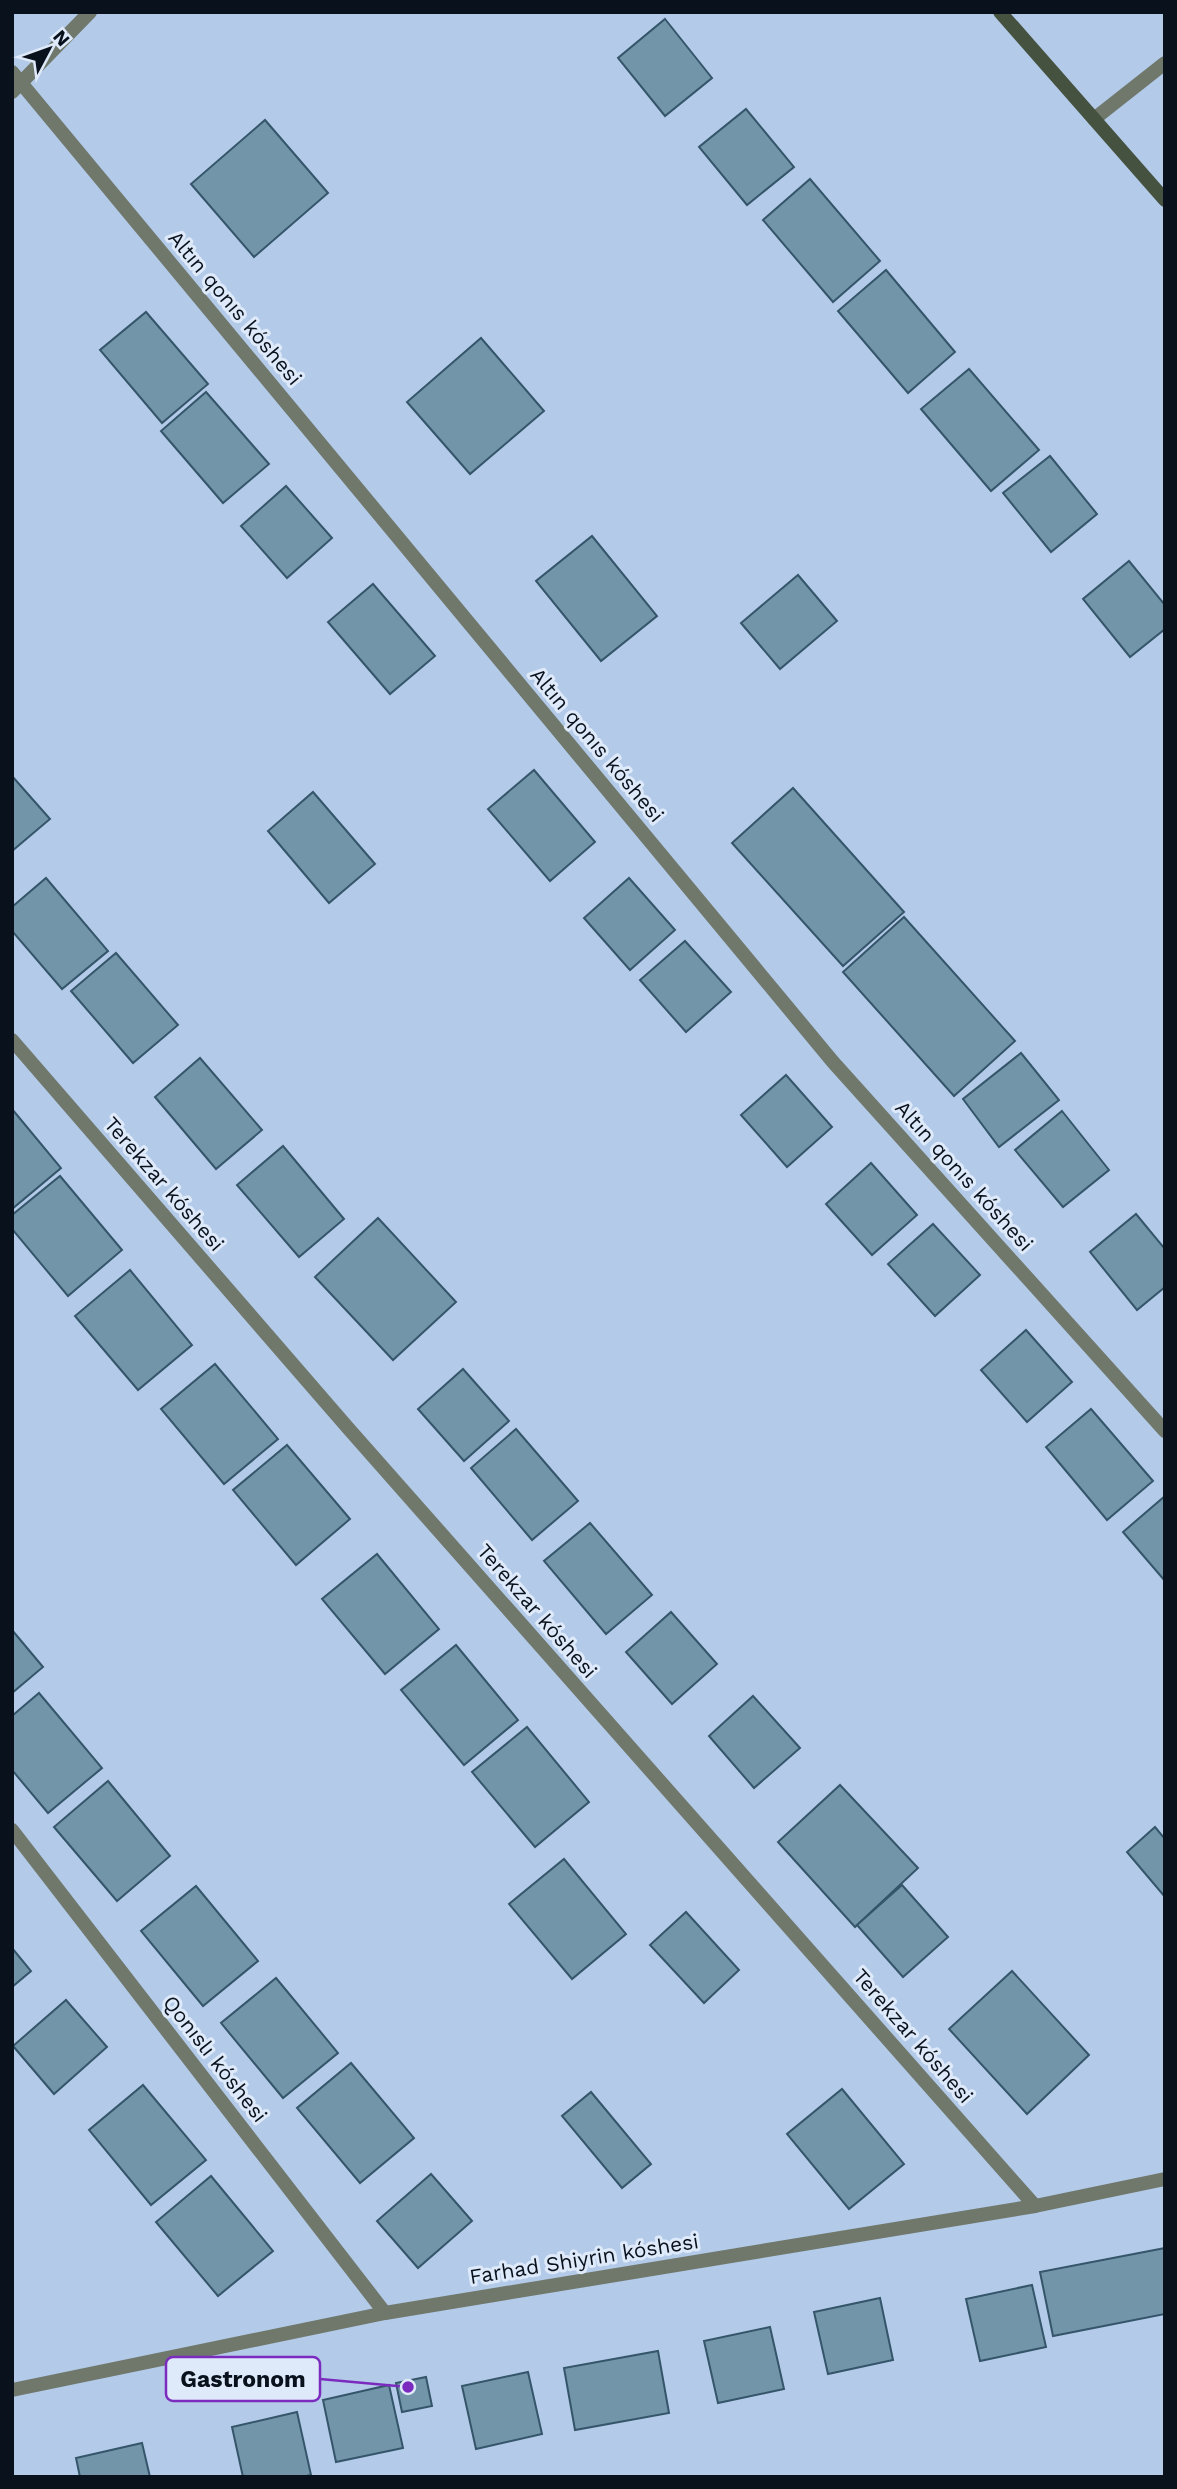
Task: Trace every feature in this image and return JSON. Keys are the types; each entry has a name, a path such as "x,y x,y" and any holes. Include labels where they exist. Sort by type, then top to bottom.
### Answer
{"main road":[{"path":"1000,12 1165,200"}],"street":[{"path":"15,82 90,12"},
{"path":"1094,119 1165,63"},
{"name":"Altın qonıs kóshesi","path":"15,82 833,1062 1165,1431"},
{"name":"Terekzar kóshesi","path":"12,1040 348,1428 1035,2206"},
{"name":"Qonıslı kóshesi","path":"12,1830 385,2314"},
{"name":"Farhad Shiyrin kóshesi","path":"12,2390 385,2314 1035,2206 1165,2179"}],"building":[{"path":"665,19 712,78 665,116 618,58"},
{"path":"746,109 794,167 747,205 699,147"},
{"path":"265,120 328,193 254,257 191,184"},
{"path":"810,179 880,261 833,302 763,220"},
{"path":"886,270 955,352 908,393 838,311"},
{"path":"146,312 208,384 162,423 100,350"},
{"path":"481,338 544,411 470,474 407,402"},
{"path":"969,369 1039,450 991,491 921,409"},
{"path":"206,392 269,464 223,503 161,431"},
{"path":"1050,456 1097,514 1051,552 1003,493"},
{"path":"286,486 332,538 287,578 241,526"},
{"path":"592,536 657,616 601,661 536,581"},
{"path":"1129,561 1165,605 1165,629 1130,657 1083,599"},
{"path":"798,575 837,621 780,669 741,623"},
{"path":"373,584 435,656 390,694 328,622"},
{"path":"534,770 595,842 550,881 488,809"},
{"path":"12,776 50,819 12,851"},
{"path":"793,788 904,912 843,966 732,843"},
{"path":"313,792 375,864 329,903 268,831"},
{"path":"46,878 108,951 62,989 12,931 12,907"},
{"path":"629,878 675,930 630,970 584,918"},
{"path":"904,917 1015,1041 954,1096 843,972"},
{"path":"685,941 731,992 686,1032 640,980"},
{"path":"116,953 178,1025 133,1063 71,991"},
{"path":"1021,1053 1059,1100 999,1147 963,1099"},
{"path":"200,1058 262,1130 216,1169 155,1097"},
{"path":"786,1075 832,1127 787,1167 741,1115"},
{"path":"12,1109 61,1168 12,1209"},
{"path":"1062,1111 1109,1170 1063,1207 1015,1150"},
{"path":"283,1146 344,1219 299,1257 237,1185"},
{"path":"871,1163 917,1215 872,1255 826,1204"},
{"path":"60,1176 122,1250 68,1296 12,1229 12,1215"},
{"path":"1136,1214 1165,1249 1165,1287 1137,1310 1090,1252"},
{"path":"378,1218 456,1302 393,1360 315,1277"},
{"path":"933,1224 980,1275 935,1316 888,1264"},
{"path":"130,1270 192,1345 138,1390 75,1316"},
{"path":"1026,1330 1072,1382 1027,1422 981,1370"},
{"path":"215,1364 278,1439 224,1484 161,1409"},
{"path":"463,1369 509,1421 464,1461 418,1409"},
{"path":"1091,1409 1153,1481 1107,1520 1046,1447"},
{"path":"516,1429 578,1501 532,1540 471,1468"},
{"path":"287,1445 350,1519 296,1565 233,1490"},
{"path":"1165,1496 1165,1581 1123,1532"},
{"path":"590,1523 652,1595 606,1634 544,1561"},
{"path":"377,1554 439,1629 385,1674 322,1599"},
{"path":"671,1612 717,1664 672,1704 626,1652"},
{"path":"12,1630 43,1667 12,1693"},
{"path":"456,1645 518,1720 464,1765 401,1690"},
{"path":"39,1693 102,1768 48,1813 12,1770 12,1716"},
{"path":"753,1696 800,1748 754,1788 709,1736"},
{"path":"527,1727 589,1802 535,1847 472,1772"},
{"path":"108,1781 170,1856 117,1901 54,1827"},
{"path":"840,1785 918,1868 855,1927 778,1842"},
{"path":"1155,1827 1165,1839 1165,1897 1127,1852"},
{"path":"564,1859 626,1934 572,1979 509,1904"},
{"path":"902,1885 948,1937 903,1977 857,1925"},
{"path":"196,1886 258,1961 203,2006 141,1931"},
{"path":"686,1912 739,1970 704,2003 650,1945"},
{"path":"12,1948 31,1971 12,1987"},
{"path":"1012,1971 1089,2055 1027,2114 949,2029"},
{"path":"276,1978 338,2053 283,2098 221,2023"},
{"path":"66,2000 107,2047 54,2094 13,2046"},
{"path":"351,2063 414,2138 360,2183 297,2108"},
{"path":"143,2085 206,2160 151,2205 89,2130"},
{"path":"842,2089 904,2164 849,2209 787,2134"},
{"path":"591,2092 651,2164 622,2188 562,2116"},
{"path":"431,2174 472,2221 418,2268 377,2221"},
{"path":"211,2176 273,2251 218,2296 156,2222"},
{"path":"1165,2248 1165,2314 1053,2336 1040,2272"},
{"path":"1032,2285 1046,2347 980,2361 966,2299"},
{"path":"880,2298 893,2360 828,2374 814,2312"},
{"path":"770,2327 784,2389 718,2403 704,2341"},
{"path":"658,2351 669,2413 575,2430 564,2368"},
{"path":"528,2372 542,2434 476,2449 462,2386"},
{"path":"426,2377 432,2406 402,2412 396,2383"},
{"path":"389,2385 403,2448 336,2462 323,2400"},
{"path":"297,2412 311,2475 243,2477 232,2427"},
{"path":"142,2443 150,2477 80,2477 76,2458"}],"place":[{"name":"Gastronom","path":"408,2387"}]}
